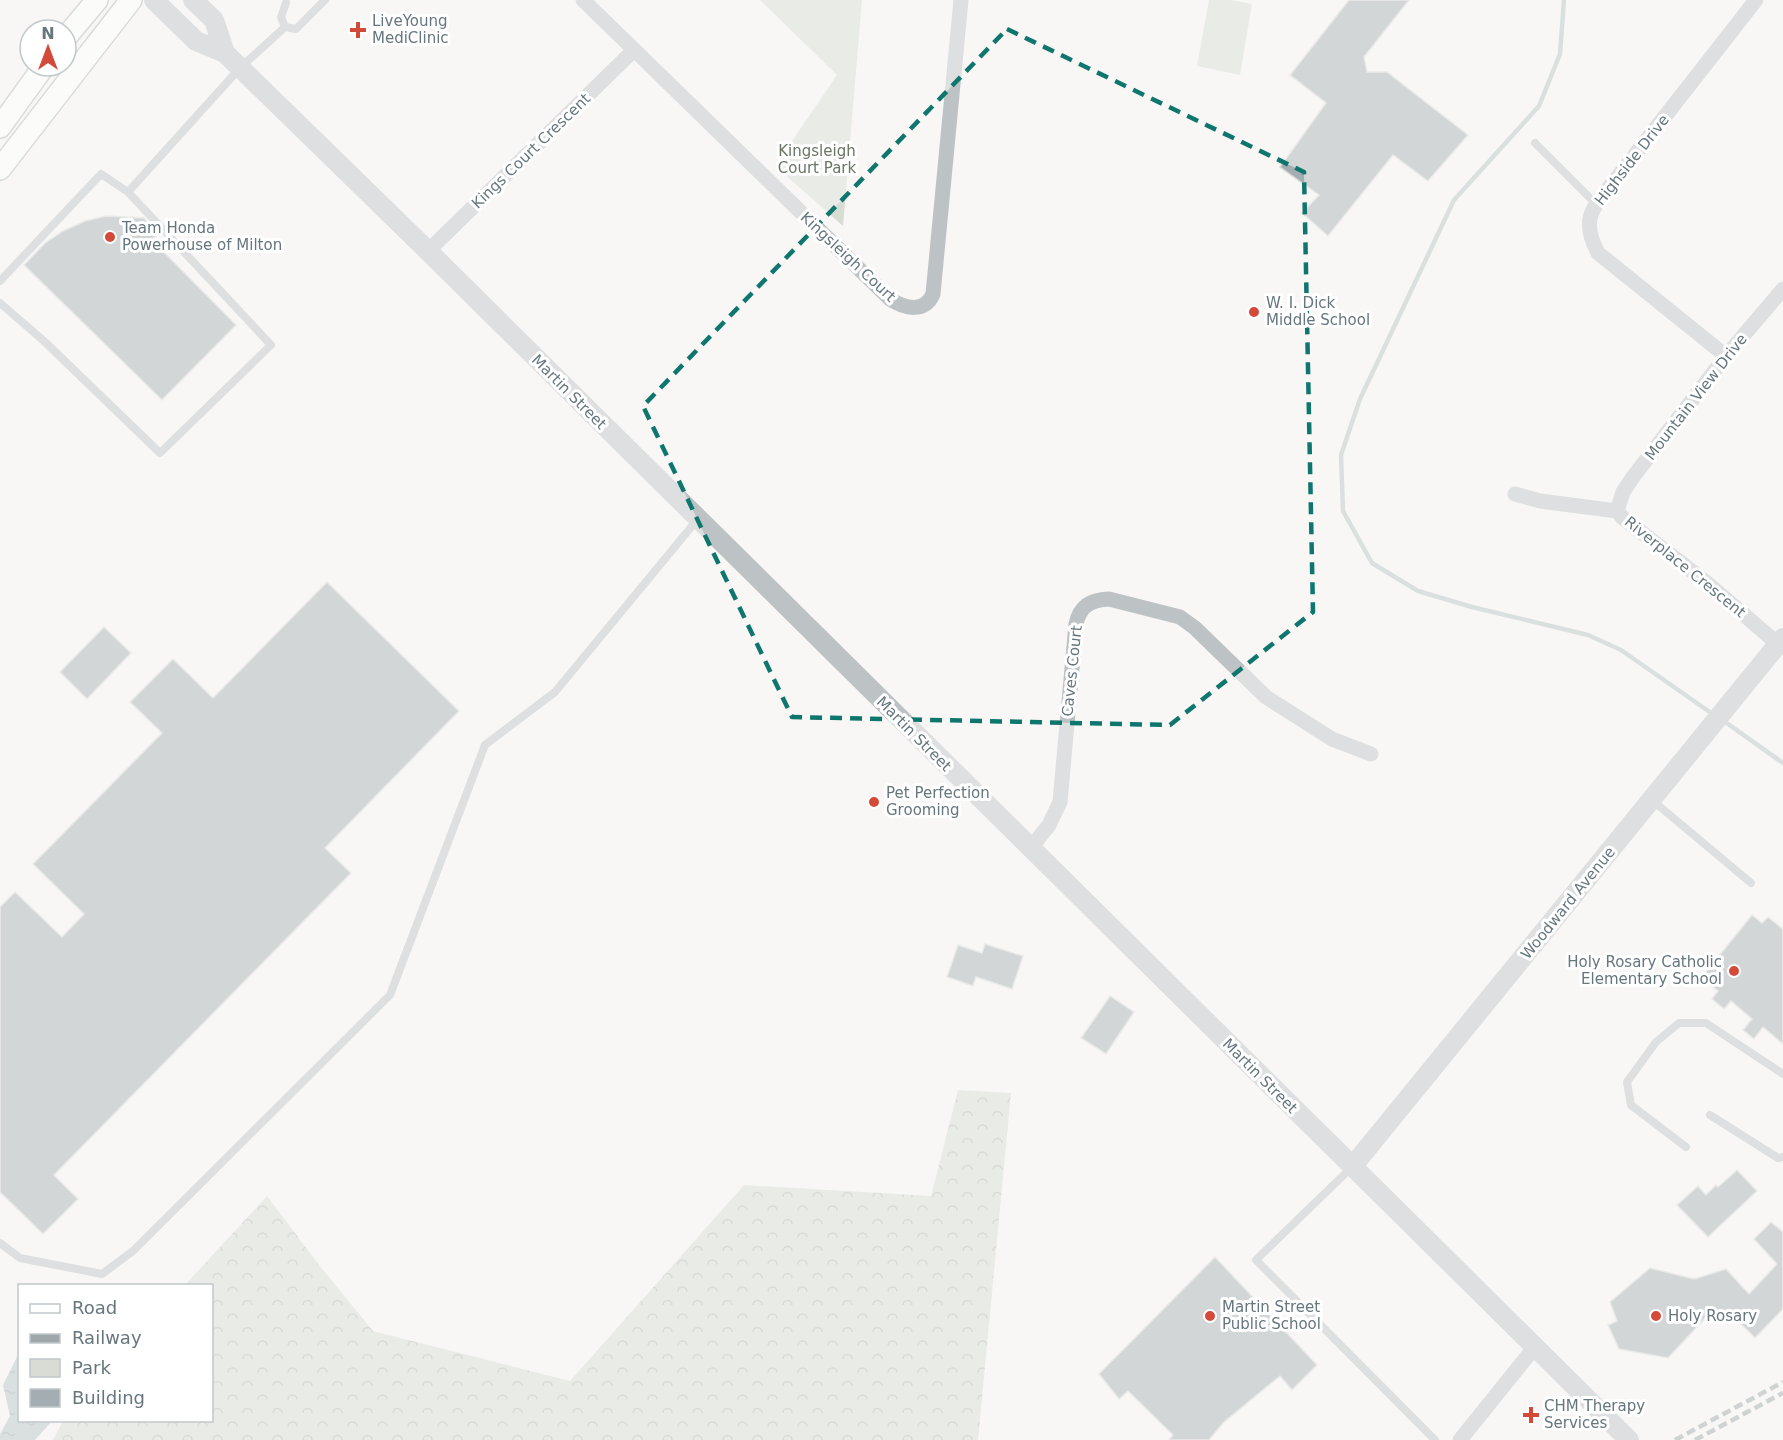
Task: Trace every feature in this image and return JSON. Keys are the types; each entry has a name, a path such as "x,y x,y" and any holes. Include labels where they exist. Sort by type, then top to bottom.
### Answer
{"main road":[{"path":"78,23 97,0"},
{"path":"0,169 131,0"},
{"path":"0,127 35,78"}],"street":[{"name":"Martin Street","path":"154,0 196,41 225,53 428,251 1629,1440"},
{"name":"Martin Street","path":"193,0 214,20 225,53"},
{"name":"Kingsleigh Court","path":"583,0 890,299 901,305 917,308 928,302 933,294 961,0"},
{"name":"Highside Drive","path":"1726,356 1598,253 1590,239 1588,223 1596,204 1756,0"},
{"name":"Kings Court Crescent","path":"428,251 634,50"},
{"name":"Mountain View Drive","path":"1617,511 1623,492 1633,477 1726,356 1783,289"},
{"name":"Riverplace Crescent","path":"1515,494 1540,501 1617,511 1780,641"},
{"name":"Caves Court","path":"1030,849 1049,825 1060,802 1076,624 1079,612 1086,604 1098,600 1109,599 1180,617 1195,628 1266,697 1332,739 1371,754"},
{"name":"Woodward Avenue","path":"1352,1167 1780,641"},
{"path":"1460,1440 1534,1348"}],"lane":[{"path":"285,27 296,29 325,0"},
{"path":"285,27 281,18 286,1"},
{"path":"129,192 240,68 285,27"},
{"path":"1535,143 1596,204"},
{"path":"0,281 101,174 129,192 271,345 160,453 45,342 0,303"},
{"path":"0,1244 20,1258 102,1274 133,1251 390,995 485,745 555,692 698,520"},
{"path":"1652,800 1751,883"},
{"path":"1686,1147 1631,1105 1627,1082 1656,1042 1679,1023 1706,1023 1783,1074"},
{"path":"1710,1115 1778,1158 1783,1157"},
{"path":"1352,1167 1256,1260 1435,1440"}],"highlighted area":[{"path":"1007,29 1304,172 1313,612 1170,725 792,717 643,406"}],"green space":[{"name":"Kingsleigh Court Park","path":"760,0 862,0 843,226 775,166 837,75"},
{"path":"1209,0 1231,0 1252,4 1240,75 1197,66"},
{"path":"958,1090 1011,1093 978,1440 53,1440 62,1422 213,1422 213,1284 186,1284 267,1196 373,1331 570,1381 744,1185 931,1196"}],"water":[{"path":"18,1355 18,1422 51,1422 35,1440 0,1440 0,1434 10,1416 3,1385"}],"building":[{"path":"1349,0 1409,0 1364,57 1367,72 1387,72 1468,135 1428,181 1393,155 1328,236 1302,213 1319,195 1280,167 1326,103 1290,75"},
{"path":"106,216 144,218 158,233 152,240 236,325 162,400 24,265 45,243 63,231 85,221"},
{"path":"327,582 459,711 325,848 351,873 54,1175 78,1199 43,1234 0,1192 0,907 15,892 62,937 84,914 33,864 162,733 130,702 173,659 213,698"},
{"path":"104,627 131,653 87,699 60,672"},
{"path":"1752,915 1762,923 1768,917 1783,929 1783,1044 1763,1027 1754,1039 1743,1030 1752,1019 1731,1001 1724,1009 1712,999 1718,991 1701,978"},
{"path":"985,944 1023,956 1012,989 976,977 973,986 947,977 958,945 982,953"},
{"path":"1110,996 1134,1012 1106,1054 1081,1038"},
{"path":"1737,1170 1757,1191 1708,1237 1677,1205 1698,1186 1706,1195"},
{"path":"1771,1222 1783,1232 1783,1309 1755,1338 1734,1317 1715,1321 1712,1311 1668,1358 1619,1349 1608,1325 1617,1321 1610,1302 1650,1268 1694,1279 1726,1269 1749,1294 1777,1264 1754,1239"},
{"path":"1215,1257 1317,1365 1292,1390 1280,1376 1223,1423 1209,1440 1169,1440 1173,1435 1128,1391 1119,1399 1099,1374"}],"waterway":[{"path":"1564,0 1560,54 1539,106 1454,200 1360,399 1341,455 1343,511 1372,563 1418,591 1472,607 1588,635 1621,650 1714,715"},
{"path":"1721,719 1783,763"}],"railway":[{"path":"1675,1440 1783,1382"},
{"path":"1695,1440 1783,1393"}],"place":[{"name":"LiveYoung MediClinic","path":"358,30"},
{"name":"Team Honda Powerhouse of Milton","path":"110,237"},
{"name":"W. I. Dick Middle School","path":"1254,312"},
{"name":"Pet Perfection Grooming","path":"874,802"},
{"name":"Holy Rosary Catholic Elementary School","path":"1734,971"},
{"name":"Martin Street Public School","path":"1210,1316"},
{"name":"Holy Rosary","path":"1656,1316"},
{"name":"CHM Therapy Services","path":"1531,1415"}]}
